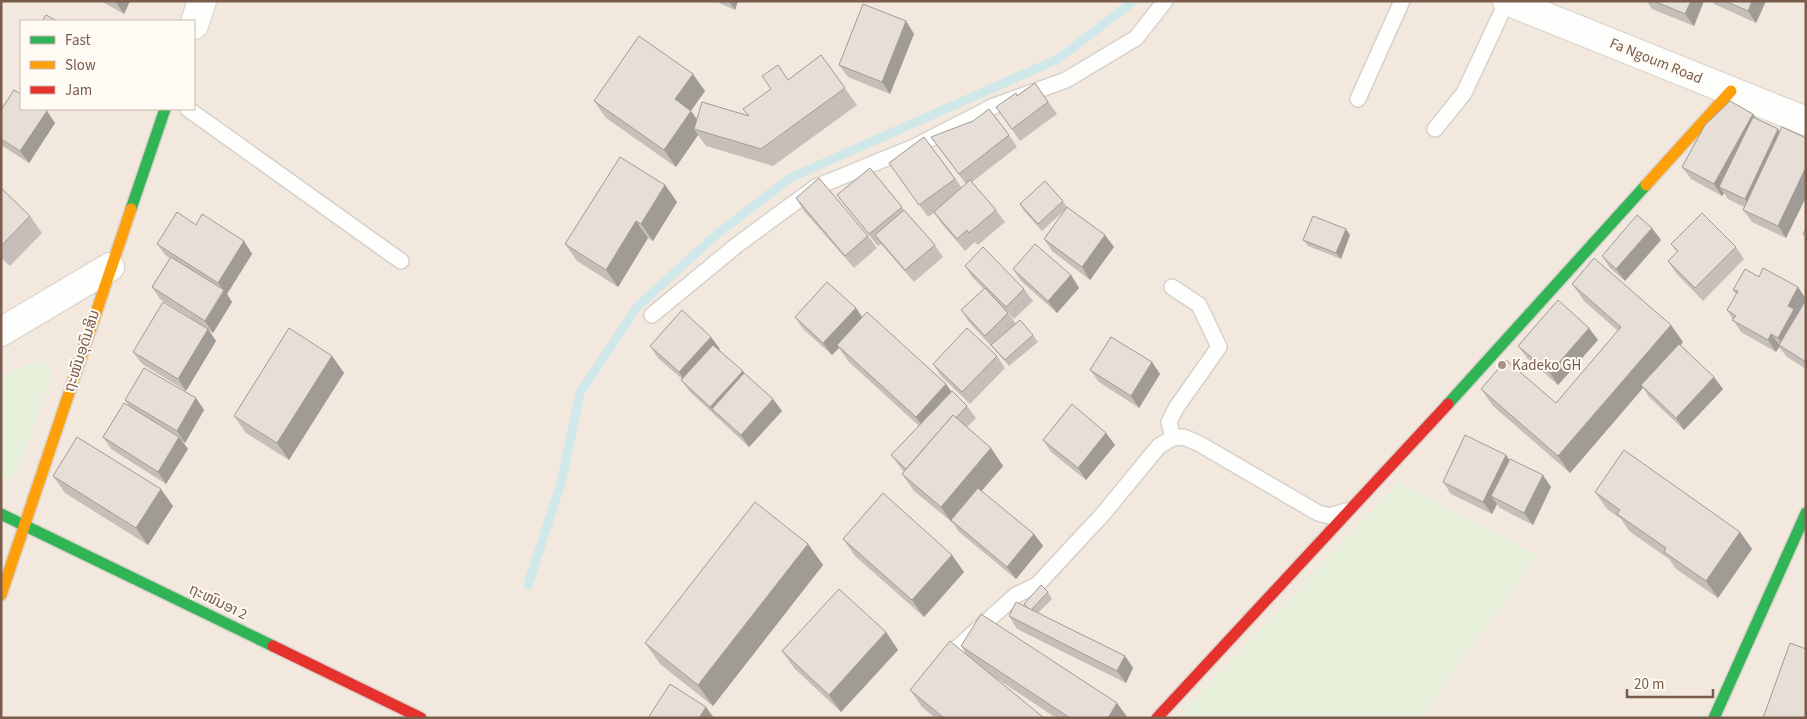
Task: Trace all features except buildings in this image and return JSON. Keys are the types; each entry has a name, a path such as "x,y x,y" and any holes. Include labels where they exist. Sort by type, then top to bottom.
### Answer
{"street":[{"path":"195,22 202,1"},
{"name":"Fa Ngoum Road","path":"1507,1 1806,121"},
{"path":"1157,718 1353,510 1731,91"},
{"name":"ຖະໜົນອຸດົມສິນ","path":"1,595 110,267 165,110"},
{"path":"1,332 110,267"},
{"path":"1714,718 1806,513"},
{"name":"ຖະໜົນອາ 2","path":"1,514 421,718"}],"lane":[{"path":"652,316 737,245 816,187 914,147 994,106 1066,80 1136,38 1165,1"},
{"path":"1358,99 1402,1"},
{"path":"1435,130 1464,94 1507,1"},
{"path":"189,110 401,261"},
{"path":"1172,287 1199,305 1219,347 1176,408 1169,422 1173,438"},
{"path":"957,648 1016,595 1037,585 1103,514 1160,446 1173,438 1183,437 1198,443 1318,513 1330,516 1353,510"}],"shaded area":[{"path":"1,1 1806,1 1806,718 1,718"}],"green space":[{"path":"36,361 48,365 52,374 19,469 1,484 1,377"},
{"path":"1399,482 1537,556 1421,718 1177,718"}],"waterway":[{"path":"528,585 561,483 580,393 637,307 716,235 790,178 1058,59 1134,1"}],"traffic: fast":[{"path":"131,209 165,110"},
{"path":"1448,404 1646,185"},
{"path":"1714,718 1806,513"},
{"path":"1,514 273,646"}],"traffic: slow":[{"path":"1646,185 1731,91"},
{"path":"1,595 131,209"}],"traffic: jam":[{"path":"1157,718 1448,404"},
{"path":"273,646 421,718"}],"place":[{"name":"Kadeko GH","path":"1502,365"}]}
